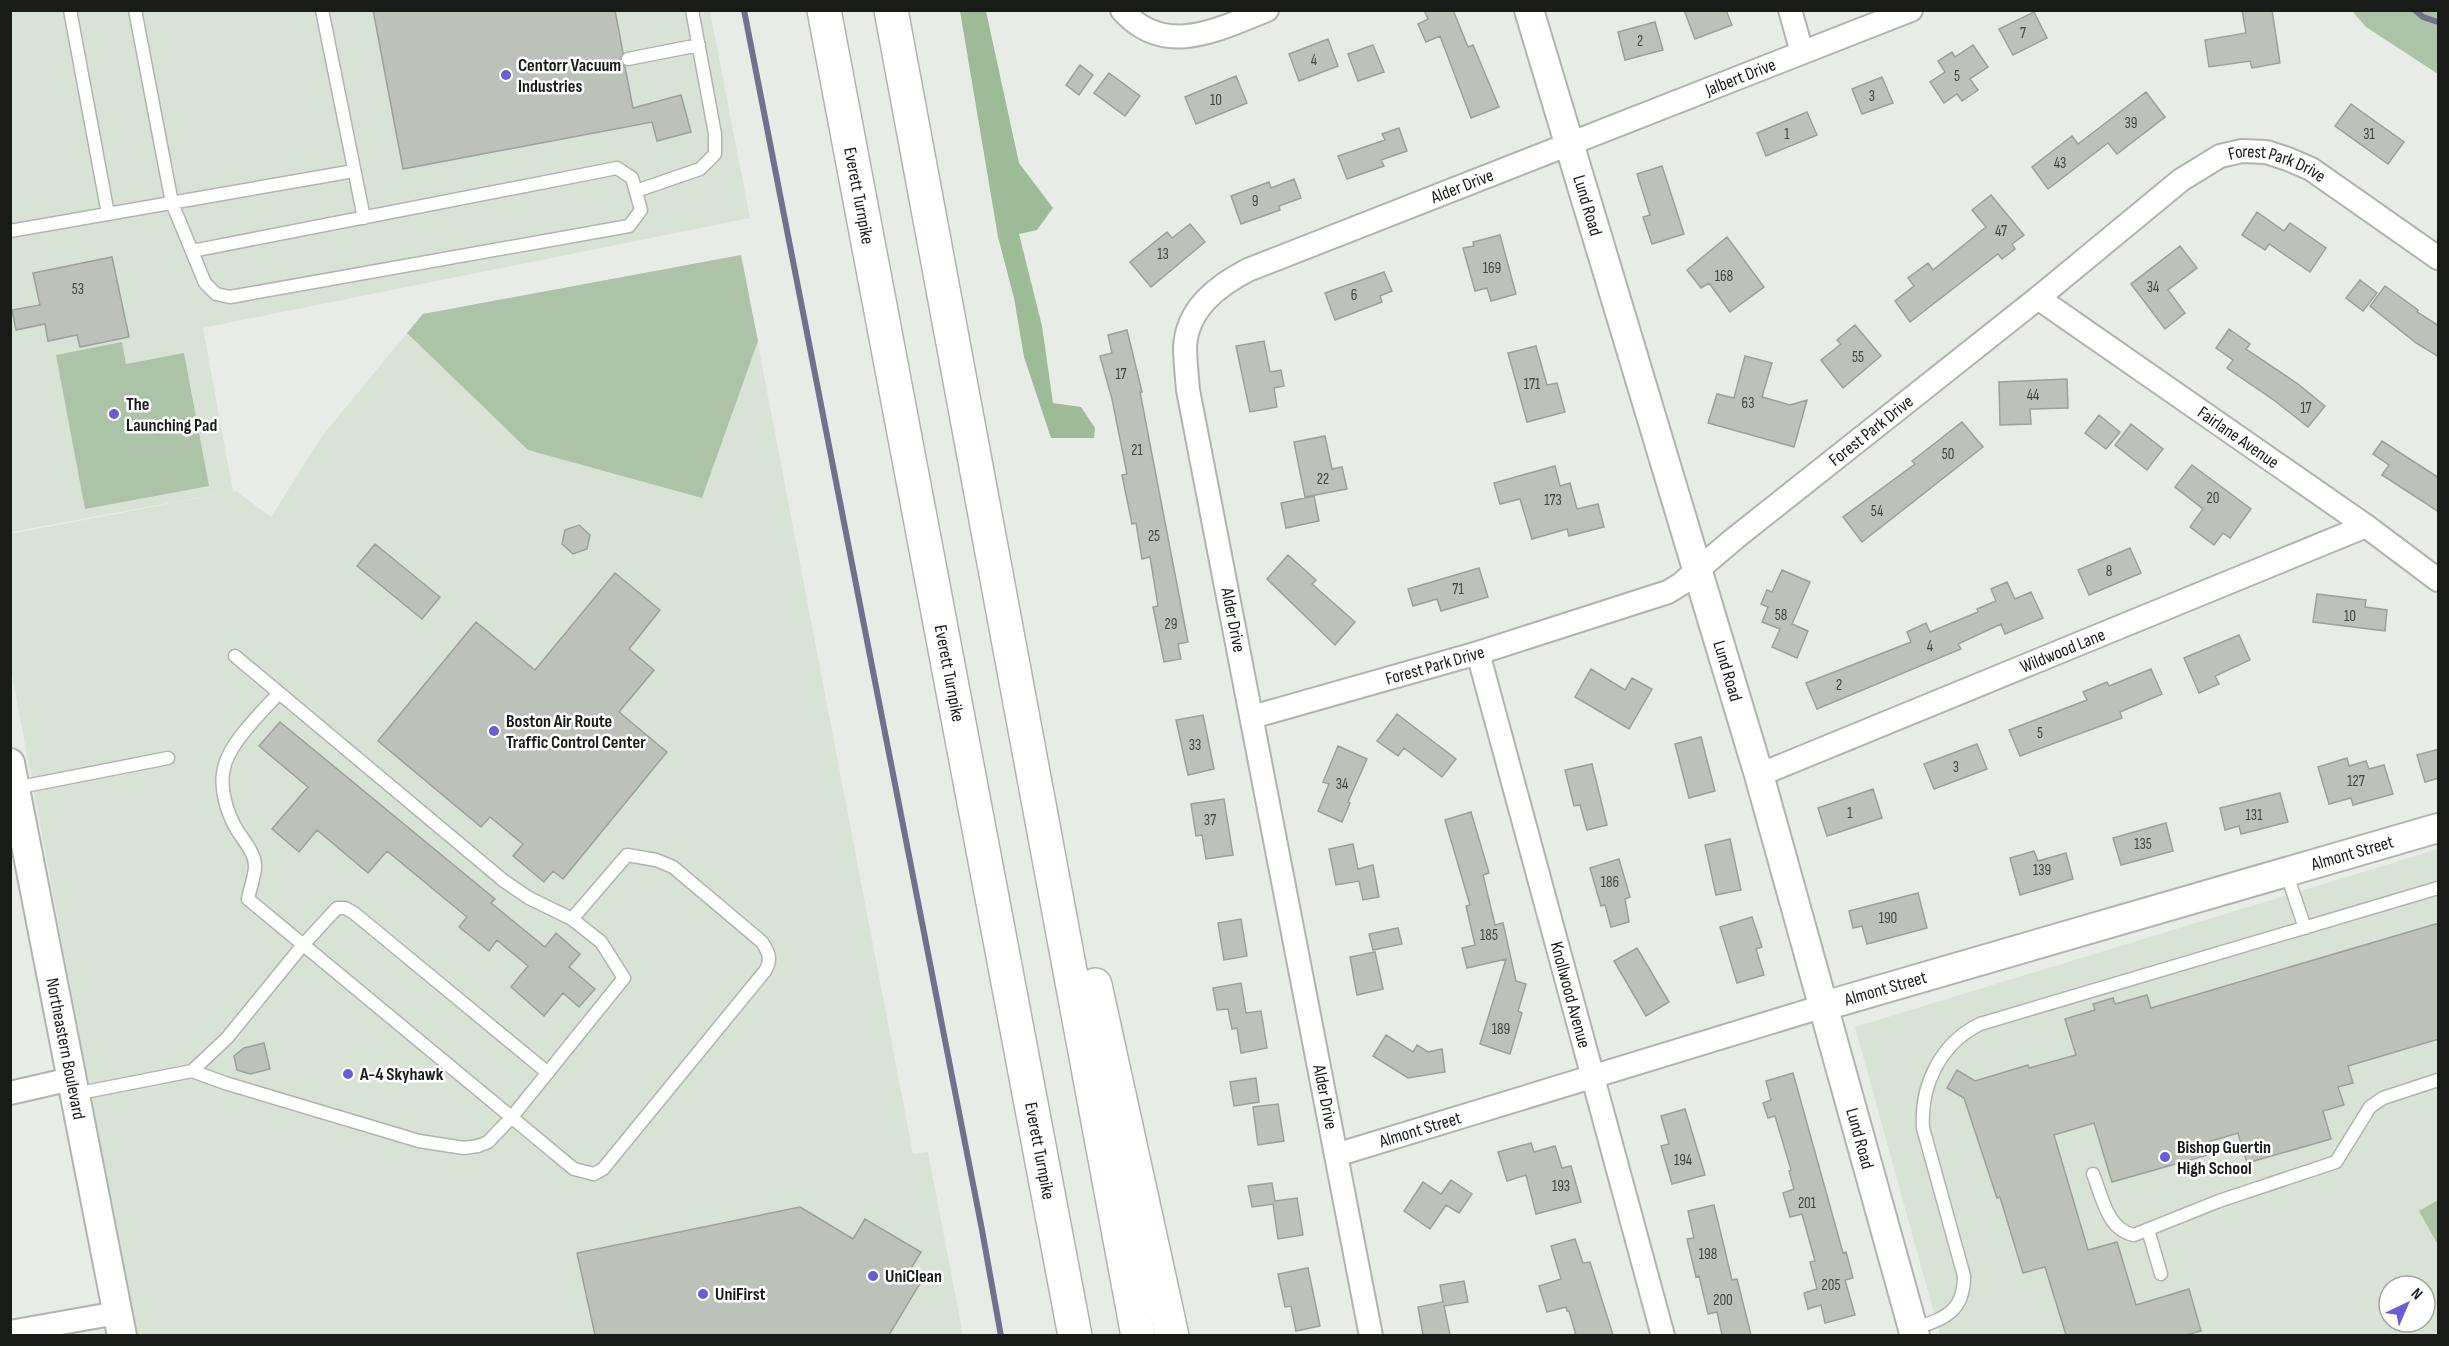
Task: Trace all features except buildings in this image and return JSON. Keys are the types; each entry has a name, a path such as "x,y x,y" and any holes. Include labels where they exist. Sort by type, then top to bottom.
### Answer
{"highway":[{"name":"Everett Turnpike","path":"824,10 1075,1335"},
{"path":"891,10 1138,1335"},
{"path":"951,326 1172,1335"}],"street":[{"path":"1122,10 1141,28 1164,36 1190,36 1215,31 1267,10"},
{"name":"Lund Road","path":"1529,10 1759,775 1914,1332"},
{"path":"1790,10 1802,52"},
{"name":"Jalbert Drive","path":"1570,144 1911,10"},
{"name":"Alder Drive","path":"1371,1335 1188,390 1185,345 1194,315 1208,296 1227,281 1248,270 1570,144"},
{"name":"Forest Park Drive","path":"1252,717 1478,653 1668,592 2038,298 2181,180 2220,156 2242,151 2266,152 2311,169 2439,258"},
{"name":"Fairlane Avenue","path":"2038,298 2366,526 2439,580"},
{"name":"Wildwood Lane","path":"1759,775 2366,526"},
{"name":"Knollwood Avenue","path":"1478,653 1663,1335"},
{"name":"Northeastern Boulevard","path":"13,775 19,853 72,1087 119,1324"},
{"name":"Almont Street","path":"1336,1155 1824,1006 2439,828"},
{"path":"10,1093 72,1087"},
{"path":"10,1332 119,1324"}],"lane":[{"path":"70,10 108,214"},
{"path":"135,10 172,203 205,283 216,294 230,297 629,226 641,210 632,178 617,168 192,251"},
{"path":"322,10 364,218"},
{"path":"636,191 700,169 715,154 715,134 692,10"},
{"path":"628,59 699,45"},
{"path":"10,231 354,171"},
{"path":"72,1087 192,1071 272,1098 442,1145 478,1146 488,1142 511,1118 624,978 601,942 572,920 509,886 235,656"},
{"path":"279,693 230,754 224,766 222,783 226,805 236,829 251,852 255,866 248,899 574,1169 594,1174 603,1169 765,972 770,962 769,953 762,942 673,867 656,860 627,855 572,920"},
{"path":"13,775 168,758"},
{"path":"2286,872 2305,928"},
{"path":"1914,1332 1947,1316 1959,1305 1964,1291 1964,1276 1923,1128 1921,1107 1931,1077 1951,1043 1965,1031 1980,1024 2439,888"},
{"path":"192,1071 227,1038 302,945 336,908 345,908 548,1073"},
{"path":"2093,1174 2112,1222 2126,1234 2134,1236 2219,1201 2336,1161 2370,1107 2383,1098 2439,1080"},
{"path":"2148,1230 2160,1274"}],"shaded area":[{"path":"11,11 710,11 750,218 203,328 233,492 236,491 271,517 322,436 423,314 741,255 913,1154 928,1152 963,1335 136,1335 11,670 11,534 229,492 11,532"},
{"name":"Bishop Guertin High School","path":"2438,849 2438,1335 1940,1335 1855,1027"}],"green space":[{"path":"960,11 986,11 1019,163 1053,208 1037,230 1019,234 1042,326 1053,403 1081,407 1095,428 1094,438 1051,438 1024,357 1014,298 998,237"},
{"path":"2352,11 2438,11 2438,74 2366,27"},
{"path":"741,255 758,341 702,498 528,450 407,333 423,314"},
{"path":"122,342 126,364 184,353 209,486 85,509 56,355"},
{"path":"2438,1200 2438,1245 2419,1211"}],"waterway":[{"path":"744,10 1001,1336"},
{"path":"2415,10 2423,17 2438,22"}],"place":[{"name":"Centorr Vacuum Industries","path":"506,75"},
{"name":"The Launching Pad","path":"114,414"},
{"name":"Boston Air Route Traffic Control Center","path":"494,731"},
{"name":"A-4 Skyhawk","path":"348,1074"},
{"name":"Bishop Guertin High School","path":"2165,1157"},
{"name":"UniClean","path":"873,1276"},
{"name":"UniFirst","path":"703,1294"}]}
